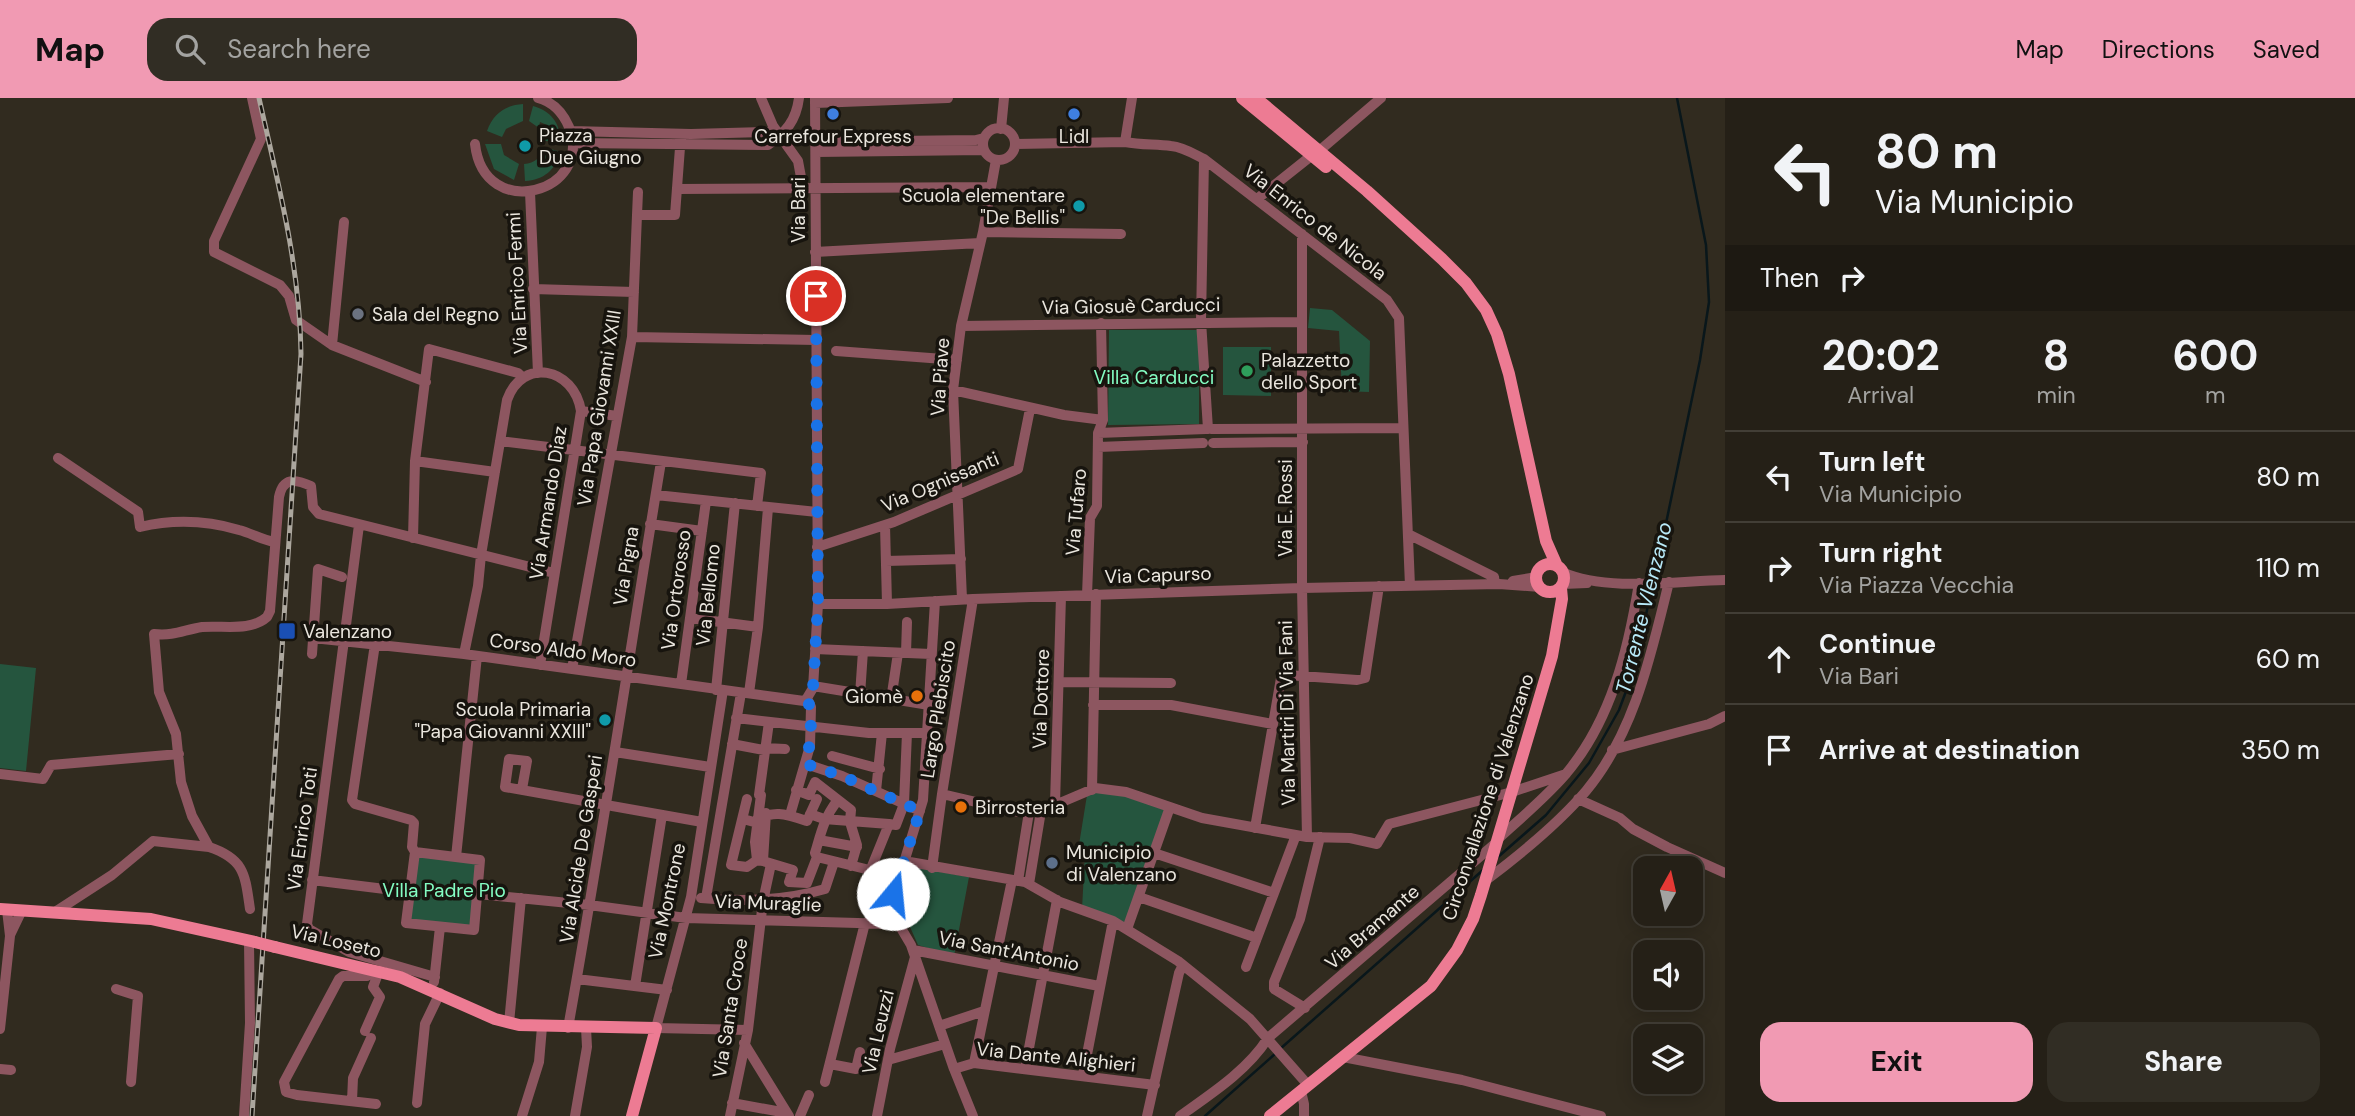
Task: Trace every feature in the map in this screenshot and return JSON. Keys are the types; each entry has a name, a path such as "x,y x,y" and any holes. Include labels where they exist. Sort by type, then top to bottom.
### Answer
{"main road":[{"name":"Circonvallazione di Valenzano","path":"1242,98 1386,210 1466,282 1486,310 1497,334 1509,374 1546,541 1551,579 1562,599 1552,656 1498,841 1473,919 1457,950 1431,986 1270,1116"},
{"name":"Circonvallazione di Valenzano","path":"1256,98 1315,153"},
{"name":"Via Loseto","path":"4,909 151,919 376,970 433,990 509,1023 568,1028 656,1028"},
{"name":"Via Montrone","path":"632,1116 656,1028"}],"street":[{"path":"253,98 261,139 214,241 214,252 280,285 289,296 296,320 332,345 426,383"},
{"path":"475,144 479,163 492,181 507,190 530,192 547,187 562,175 571,158 573,143 571,131 560,111 538,98"},
{"path":"761,98 780,137 798,161 803,188"},
{"path":"571,131 768,145 789,129 797,112 799,98"},
{"path":"815,100 948,98"},
{"path":"1000,129 1004,98"},
{"path":"1125,142 1132,98"},
{"path":"1257,200 1381,98"},
{"name":"Via Bari","path":"807,698 813,686 818,604 815,100"},
{"path":"816,147 976,140 1000,129 1009,132 1015,144 1009,156 996,160 984,150 984,138"},
{"path":"573,143 681,139"},
{"path":"637,215 675,215 681,139"},
{"name":"Via Enrico de Nicola","path":"1015,144 1125,142 1142,146 1173,146 1204,159 1387,300 1399,318 1403,428"},
{"path":"816,147 984,150"},
{"path":"1204,159 1201,321 1208,429"},
{"name":"Via Piave","path":"962,599 953,390 961,326 983,232 996,160"},
{"path":"677,189 991,187"},
{"name":"Via Papa Giovanni XXIII","path":"572,669 632,337 638,191"},
{"name":"Via Enrico Fermi","path":"530,192 538,373"},
{"path":"332,345 344,222"},
{"path":"983,232 1121,234"},
{"name":"Via E. Rossi","path":"1302,234 1302,588"},
{"path":"815,252 980,243"},
{"path":"533,289 634,292"},
{"name":"Via Giosuè Carducci","path":"961,326 1201,321 1300,322"},
{"path":"1101,323 1103,420 1098,433 1208,429 1403,428 1410,586"},
{"path":"632,337 816,340"},
{"path":"413,538 415,461 429,349 518,373 523,378"},
{"path":"836,351 957,360"},
{"path":"464,654 478,586 509,394 523,378 538,373"},
{"name":"Via Armando Diaz","path":"538,373 557,375 565,380 574,388 581,411 540,665"},
{"path":"953,390 1030,408 1103,420"},
{"name":"Via Ognissanti","path":"817,547 885,525 1018,469 1030,408"},
{"path":"581,411 617,416"},
{"path":"1208,429 1200,436 1208,443"},
{"path":"1282,429 1282,442"},
{"path":"1122,432 1123,446"},
{"name":"Via Tufaro","path":"1092,790 1094,683 1090,518 1097,506 1098,433"},
{"path":"500,441 761,473 763,507 758,627 745,693 736,718 706,898"},
{"path":"1098,447 1303,442"},
{"path":"58,458 138,512 140,527 160,522 193,521 232,528 275,542"},
{"path":"415,461 495,472"},
{"name":"Via Pigna","path":"625,676 661,462"},
{"path":"209,847 192,816 181,782 176,734 159,692 154,634 173,635 193,629 249,625 263,621 270,611 282,485 287,482 312,486 313,507 319,514 554,573"},
{"path":"656,495 817,512"},
{"name":"Via Ortorosso","path":"681,684 706,501"},
{"name":"Via Bellomo","path":"719,690 721,622 735,503"},
{"path":"650,524 702,531"},
{"name":"Via Enrico Toti","path":"359,525 307,918 309,929 349,952 435,977"},
{"path":"885,525 887,604"},
{"path":"1408,534 1494,577 1497,584"},
{"path":"886,561 961,559"},
{"path":"312,654 318,569 342,576"},
{"name":"Via Capurso","path":"818,604 1497,584 1551,579 1641,583 1725,580"},
{"path":"1486,879 1555,822 1587,790 1612,750 1628,721 1646,673 1667,582"},
{"name":"Via Bramante","path":"1180,1116 1215,1091 1305,1008 1498,841 1566,774 1602,717 1618,681 1641,583"},
{"path":"1255,828 1281,678 1287,675 1357,680 1365,678 1379,586"},
{"name":"Via Martiri Di Via Fani","path":"1301,836 1304,676 1302,588"},
{"name":"Via Dottore","path":"1055,804 1062,596"},
{"name":"Largo Plebiscito","path":"932,867 974,598"},
{"name":"Largo Plebiscito","path":"894,919 893,894 920,811 935,601"},
{"path":"690,618 758,627"},
{"path":"891,700 907,622"},
{"name":"Corso Aldo Moro","path":"313,638 464,654 804,701 807,698"},
{"path":"375,644 351,796 355,804 411,820 415,828 412,847 415,852 406,923 474,930 480,860 415,852"},
{"path":"815,649 931,654"},
{"path":"860,695 863,651"},
{"path":"456,857 477,656"},
{"name":"Via Alcide De Gasperi","path":"568,1028 607,805 625,676"},
{"path":"1059,682 1171,683"},
{"path":"813,686 929,705"},
{"name":"Via Montrone","path":"656,1028 691,897 719,690"},
{"path":"790,816 810,746 811,707 807,698"},
{"path":"1093,705 1171,705 1273,724"},
{"path":"1612,750 1709,724 1725,716"},
{"path":"736,718 882,733 927,733"},
{"name":"Via Santa Croce","path":"730,1116 748,1030 762,921 764,749 769,722"},
{"path":"876,792 882,733"},
{"path":"810,814 824,819 896,825 904,804 907,733"},
{"path":"732,744 785,749"},
{"path":"615,752 710,767"},
{"path":"0,774 43,779 51,765 179,754"},
{"path":"832,756 880,769"},
{"path":"842,776 847,760"},
{"path":"806,764 842,776 920,811"},
{"path":"942,794 1018,812 1029,812 1041,811 1092,790 1126,792 1202,818 1301,836 1350,838 1377,844 1389,824 1512,792 1566,774"},
{"path":"796,790 809,795 815,782 851,810 850,822 857,847 851,866"},
{"path":"522,789 702,822"},
{"path":"747,799 732,865 747,867 762,860"},
{"path":"743,819 754,822 762,816 790,816 807,821 817,799"},
{"path":"1578,799 1620,818 1633,829 1656,841 1725,873"},
{"path":"736,849 793,870 789,882 807,883 817,857 815,853 824,819 837,801"},
{"path":"1128,929 1170,807"},
{"path":"1029,884 1041,811"},
{"path":"974,1063 1029,812"},
{"path":"635,986 662,815"},
{"path":"870,871 889,824"},
{"path":"1246,967 1274,893 1301,836"},
{"path":"1305,1008 1274,989 1274,982 1300,919 1320,837"},
{"path":"819,840 857,847"},
{"path":"55,912 112,875 153,841 209,847 221,851 237,863 244,873 250,909"},
{"path":"1154,853 1274,893"},
{"path":"817,857 898,877"},
{"path":"691,897 763,901 807,894 825,889 834,862"},
{"path":"904,862 1029,884 1057,900 1113,920 1128,929 1183,965 1250,1018 1270,1040 1304,1088 1304,1116"},
{"path":"312,880 409,892"},
{"name":"Via Muraglie","path":"478,894 686,918 865,923 894,919"},
{"path":"1139,897 1257,938"},
{"path":"509,1023 522,898"},
{"path":"1025,1069 1057,900"},
{"path":"4,909 10,936"},
{"path":"0,1029 4,948 22,911"},
{"path":"894,919 914,953 973,1116"},
{"path":"1083,1075 1113,920"},
{"path":"825,1082 865,923"},
{"path":"417,1103 425,1024 433,990 440,927"},
{"path":"244,1116 252,942"},
{"name":"Via Sant'Antonio","path":"914,953 1099,986"},
{"name":"Via Leuzzi","path":"877,1116 914,953"},
{"path":"1151,1116 1155,1085 1183,965"},
{"path":"352,1101 353,1078 380,997 373,987 376,970"},
{"path":"376,970 367,976 343,976 339,979 284,1082 286,1092 291,1094 376,1104"},
{"path":"577,979 667,990"},
{"path":"116,989 138,996 131,1082"},
{"path":"939,1026 984,1012"},
{"path":"522,1116 539,1062 542,1027"},
{"path":"575,1116 587,1047 586,1028"},
{"path":"656,1028 748,1030"},
{"path":"744,1044 788,1115"},
{"path":"888,1059 945,1044"},
{"path":"830,1063 856,1069 860,1052"},
{"path":"1343,1057 1462,1080 1601,1116"},
{"name":"Via Dante Alighieri","path":"954,1069 974,1063 1155,1085"},
{"path":"800,1116 809,1095"},
{"path":"732,1104 788,1115"}],"green space":[{"path":"523,104 523,121 506,129 502,137 487,131 500,112"},
{"path":"533,106 545,111 553,119 559,129 561,142 545,141 542,130 548,129 547,125 540,122 539,128 529,121"},
{"path":"485,144 501,144 504,155 519,164 514,180 494,169"},
{"path":"544,147 561,152 556,164 543,176 525,181 524,164 537,159"},
{"path":"1310,308 1332,310 1370,341 1369,392 1342,391 1339,331 1308,328"},
{"name":"Villa Carducci","path":"1109,330 1199,330 1199,424 1108,425"},
{"name":"Palazzetto dello Sport","path":"1223,347 1271,347 1271,396 1223,395"},
{"path":"0,664 36,668 26,771 0,768"},
{"path":"1095,788 1170,807 1127,929 1082,909 1085,853 1078,851 1087,795"},
{"name":"Villa Padre Pio","path":"415,852 480,860 474,930 406,923"},
{"path":"907,866 969,877 954,956 918,945 896,889"}],"waterway":[{"name":"Torrente Vlenzano","path":"1654,581 1700,360 1709,302 1706,245 1677,98"},
{"name":"Torrente Vlenzano","path":"1498,857 1546,815 1589,763 1619,710 1634,670 1652,587"},
{"name":"Torrente Vlenzano","path":"1280,1049 1483,870"},
{"name":"Torrente Vlenzano","path":"1205,1116 1276,1053"}],"railway":[{"path":"252,1116 301,354 292,257 259,98"}],"place":[{"name":"Carrefour Express","path":"833,114"},
{"name":"Lidl","path":"1074,114"},
{"name":"Piazza Due Giugno","path":"525,146"},
{"name":"Scuola elementare \"De Bellis\"","path":"1079,206"},
{"name":"Sala del Regno","path":"358,314"},
{"name":"Palazzetto dello Sport","path":"1247,371"},
{"name":"Valenzano","path":"287,631"},
{"name":"Giomè","path":"917,696"},
{"name":"Scuola Primaria \"Papa Giovanni XXIII\"","path":"605,720"},
{"name":"Birrosteria","path":"961,807"},
{"name":"Municipio di Valenzano","path":"1052,863"}],"route":[{"path":"816,296 818,604 813,688 807,698 811,707 810,746 806,764 842,776 920,811 893,894"}]}
